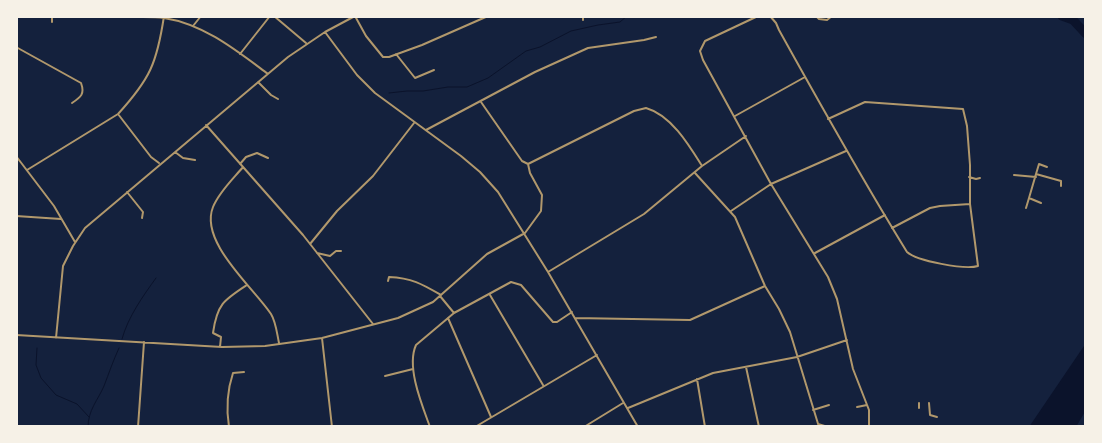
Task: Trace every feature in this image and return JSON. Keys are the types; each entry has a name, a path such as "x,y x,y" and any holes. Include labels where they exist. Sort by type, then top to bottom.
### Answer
{"street":[{"path":"52,16 52,22"},
{"path":"122,16 164,17 193,26 216,38 268,74"},
{"path":"193,26 201,16"},
{"path":"240,54 270,16"},
{"path":"274,16 306,43"},
{"path":"56,338 63,266 75,242 85,228 306,43 355,16 366,36 383,57 389,57 440,38 488,16"},
{"path":"758,16 705,41 700,51 703,60 771,184 828,277 837,299 853,369 867,405 870,419 869,427"},
{"path":"770,16 776,23 828,119 907,252 915,258 959,266 976,268 978,266 972,232 967,126 963,109 866,102 828,119"},
{"path":"816,16 819,19 827,20 832,16"},
{"path":"27,170 118,114 136,94 150,72 157,56 164,17"},
{"path":"325,32 357,75 374,94 426,130 480,172 498,192 576,318 638,427"},
{"path":"426,130 535,72 588,48 656,37"},
{"path":"16,47 81,83 84,90 83,94 72,103"},
{"path":"396,54 415,78 434,70"},
{"path":"734,116 805,77"},
{"path":"258,82 278,99"},
{"path":"481,102 522,161 528,164"},
{"path":"528,164 634,111 646,108 666,119 687,142 702,166"},
{"path":"118,114 151,157 160,164"},
{"path":"310,244 337,211 373,176 414,123"},
{"path":"206,125 317,252 373,325"},
{"path":"548,272 644,214 702,166 746,136"},
{"path":"731,210 771,184 847,151"},
{"path":"175,152 183,158 195,160"},
{"path":"240,164 246,157 257,153 268,158"},
{"path":"16,156 54,206 75,242"},
{"path":"16,335 220,347 265,346 322,338 398,318 433,302 487,254 525,233 541,211 542,195 530,173 528,164"},
{"path":"1026,208 1039,164 1047,167"},
{"path":"243,167 216,202 210,218 214,238 232,265 273,317 279,343"},
{"path":"695,173 731,210 735,217 765,286 790,332 818,425 828,427"},
{"path":"1014,175 1036,176 1062,181 1061,186"},
{"path":"969,177 980,178"},
{"path":"127,192 143,212 142,218"},
{"path":"1029,198 1041,203"},
{"path":"892,228 930,208 970,204"},
{"path":"814,254 885,215"},
{"path":"16,216 61,219"},
{"path":"317,252 330,256 336,251 341,251"},
{"path":"388,281 389,277 405,278 419,283 441,296 454,313"},
{"path":"430,427 413,369 412,354 416,345 454,313 511,282 517,282 524,288 553,322 557,322 572,312"},
{"path":"220,347 221,337 213,333 218,312 225,300 247,284"},
{"path":"576,318 690,320 765,286"},
{"path":"490,295 543,386"},
{"path":"448,318 491,417"},
{"path":"322,338 332,427"},
{"path":"627,408 714,373 797,357 847,340"},
{"path":"138,427 144,342"},
{"path":"475,427 597,355"},
{"path":"746,367 758,427"},
{"path":"385,376 413,369"},
{"path":"229,427 227,398 230,382 233,373 244,372"},
{"path":"697,380 705,427"},
{"path":"584,427 623,402"},
{"path":"919,403 919,408"},
{"path":"928,403 930,415 938,417"},
{"path":"813,410 830,405"},
{"path":"858,407 867,405"}],"water":[{"path":"1086,343 1086,410 1076,427 1029,427"}],"waterway":[{"path":"389,93 467,87 488,78 526,51 540,47 571,31 620,22 627,16"},
{"path":"1062,16 1073,20 1086,34"},
{"path":"122,339 132,315 156,278"},
{"path":"37,348 36,365 41,378 56,395 77,404 89,417"},
{"path":"88,427 91,410 104,386 119,348"}]}
